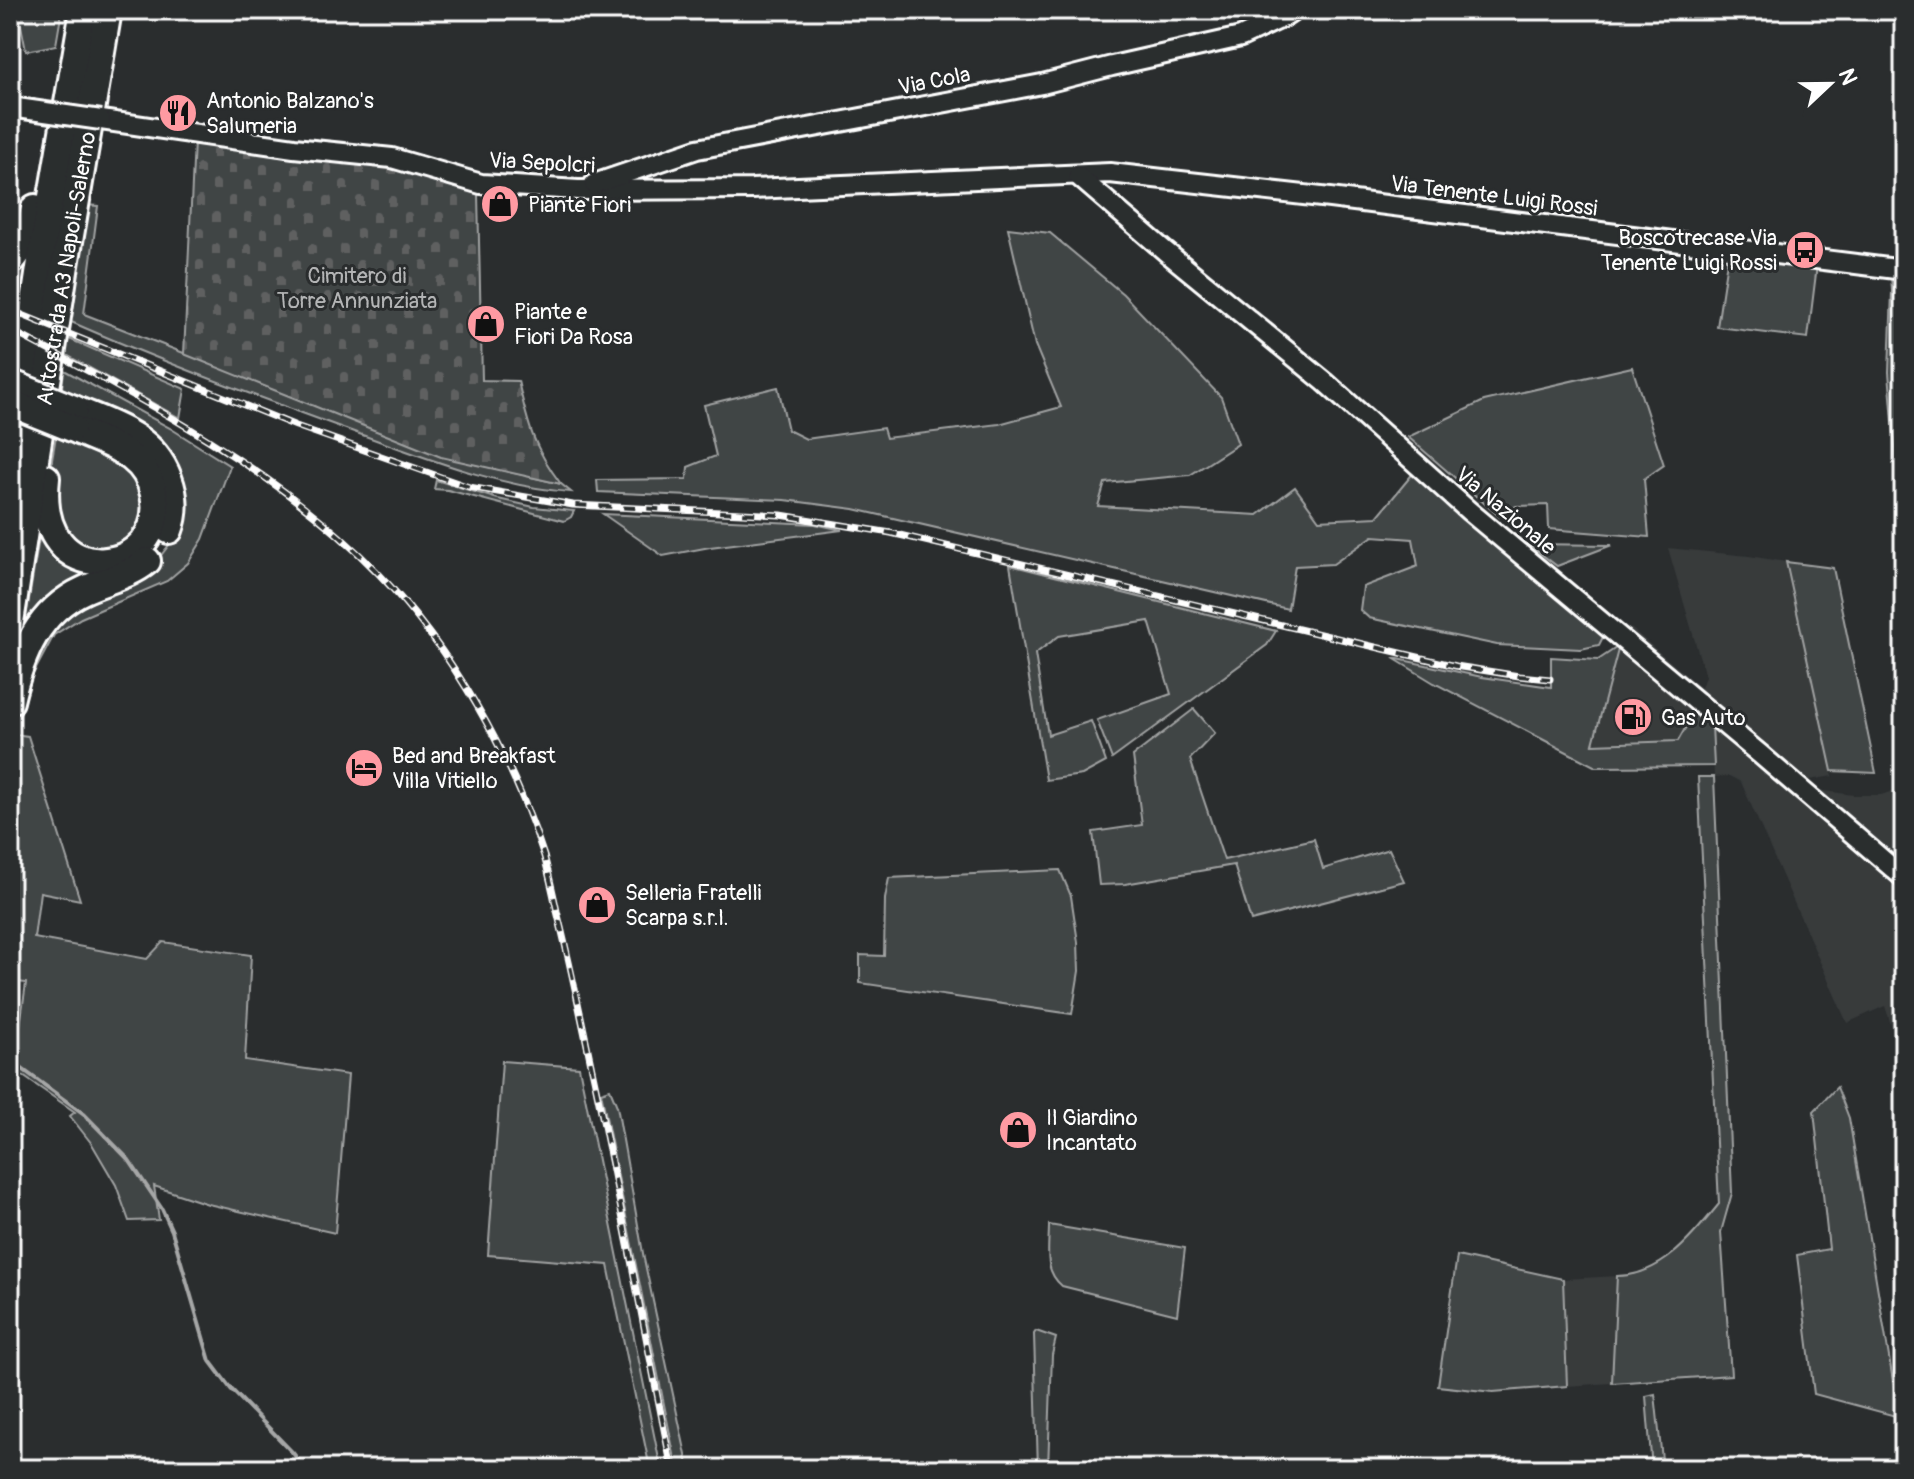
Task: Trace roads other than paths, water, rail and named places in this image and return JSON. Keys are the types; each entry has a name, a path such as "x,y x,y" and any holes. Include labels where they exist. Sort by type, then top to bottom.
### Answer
{"highway":[{"path":"10,262 22,250 29,234 56,94 82,10"},
{"name":"Autostrada A3 Napoli-Salerno","path":"10,467 82,10"},
{"name":"Autostrada A3 Napoli-Salerno","path":"10,622 108,10"},
{"path":"10,383 73,419 141,466 150,479 156,503 155,518 146,538 136,548 114,560 90,562 69,553 58,543 47,518 45,489 54,405 53,343"},
{"path":"10,403 130,434 140,440 160,461 168,477 174,509 163,544 141,567 70,597 40,625 18,667 10,701"}],"street":[{"name":"Via Cola","path":"578,190 697,149 1042,84 1241,37 1295,10"},
{"name":"Via Sepolcri","path":"10,107 279,146 403,160 481,184 578,190 752,189 1078,176"},
{"name":"Via Tenente Luigi Rossi","path":"1078,176 1110,173 1330,198 1904,270"},
{"name":"Via Nazionale","path":"1078,176 1325,382 1469,511 1904,878"}],"waterway":[{"path":"10,1060 84,1114 129,1160 162,1209 172,1231 210,1361 231,1389 305,1469"}],"railway":[{"path":"10,310 296,426 469,487 573,505 781,515 891,533 1456,666 1550,679"},
{"path":"10,330 204,437 295,500 338,535 405,603 455,670 477,706 515,780 546,863 603,1119 672,1469"}],"place":[{"name":"Antonio Balzano's Salumeria","path":"178,113"},
{"name":"Piante Fiori","path":"500,204"},
{"name":"Boscotrecase Via Tenente Luigi Rossi","path":"1805,250"},
{"name":"Piante e Fiori Da Rosa","path":"486,324"},
{"name":"Gas Auto","path":"1633,717"},
{"name":"Bed and Breakfast Villa Vitiello","path":"364,768"},
{"name":"Selleria Fratelli Scarpa s.r.l.","path":"597,905"},
{"name":"Il Giardino Incantato","path":"1018,1130"}],"park label":[{"name":"Cimitero di Torre Annunziata","path":"357,288"}]}
